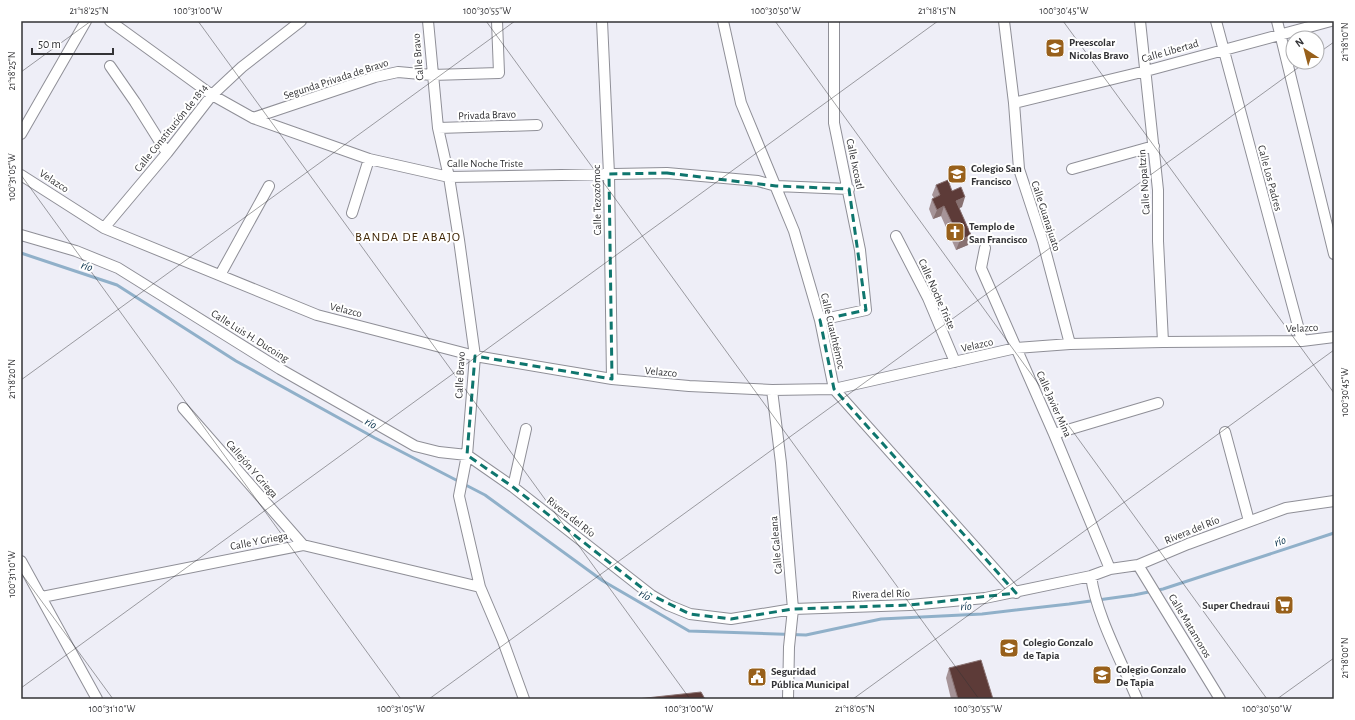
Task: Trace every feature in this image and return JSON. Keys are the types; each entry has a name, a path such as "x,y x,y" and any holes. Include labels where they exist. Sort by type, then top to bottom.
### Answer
{"street":[{"path":"21,134 86,21"},
{"name":"Calle Noche Triste","path":"110,21 212,95 253,118 369,159 449,177 667,173 758,181 776,186 849,189"},
{"name":"Calle Constitución de 1814","path":"104,228 168,153 212,95 242,66 301,21"},
{"name":"Calle Bravo","path":"428,21 438,128 449,177 475,356 466,458 459,496 480,587 503,641 524,699"},
{"name":"Segunda Privada de Bravo","path":"253,118 375,77 398,72 432,75 499,73 498,21"},
{"name":"Calle Tezozómoc","path":"602,21 609,174 612,379"},
{"name":"Calle Cuauhtémoc","path":"723,21 741,103 794,231 820,320 834,389"},
{"name":"Calle Ixcoatl","path":"820,320 866,310 860,250 849,189 834,123 834,21"},
{"name":"Calle Guanajuato","path":"1004,21 1014,103 1018,169 1043,242 1070,344"},
{"name":"Calle Nopaltzin","path":"1140,21 1158,190 1158,241 1163,342"},
{"name":"Calle Los Padres","path":"1216,21 1302,341"},
{"path":"1277,21 1334,254"},
{"name":"Calle Libertad","path":"1014,103 1331,21"},
{"path":"110,66 168,153"},
{"name":"Privada Bravo","path":"438,128 537,125"},
{"path":"1072,169 1154,146"},
{"path":"352,213 369,159"},
{"name":"Velazco","path":"21,175 104,228 317,315 475,356 612,379 689,386 772,390 834,389 1016,348 1070,344 1302,341 1334,337"},
{"path":"220,275 269,186"},
{"name":"Calle Luis H. Ducoing","path":"21,235 76,251 118,268 280,369 415,446 466,458"},
{"name":"Calle Noche Triste","path":"896,236 928,298 955,362"},
{"name":"Calle Javier Mina","path":"985,248 981,268 1054,434 1110,569"},
{"path":"834,389 1016,593"},
{"name":"Calle Galeana","path":"772,390 781,463 793,614 789,647 788,699"},
{"path":"1054,434 1158,403"},
{"name":"Callejón Y Griega","path":"183,408 303,545"},
{"path":"513,487 526,429"},
{"path":"1225,432 1249,521"},
{"name":"Rivera del Río","path":"466,458 513,487 650,594 668,605 690,614 731,619 910,605 985,598 1016,593 1091,576 1110,569 1138,565 1286,508 1334,501"},
{"name":"Calle Y Griega","path":"42,597 303,545 480,587"},
{"path":"21,561 97,699"},
{"name":"Calle Matamoros","path":"1138,565 1220,699"},
{"path":"1091,576 1092,589 1137,699"}],"highlighted area":[{"path":"667,173 776,186 849,189 866,310 820,320 834,389 1016,593 910,605 793,609 731,619 690,614 651,595 513,487 467,455 475,356 612,379 609,174"}],"building":[{"path":"948,180 952,191 961,187 965,197 956,201 971,235 960,240 944,206 937,210 932,199 940,195 936,185"},
{"path":"981,660 993,699 958,699 949,668"},
{"path":"701,692 705,699 637,699"}],"waterway":[{"name":"río","path":"21,253 117,285 236,361 375,438 485,495 603,581 689,631 806,635 881,619 982,614 1134,595 1163,589 1334,533"}],"place":[{"name":"Preescolar Nicolas Bravo","path":"1055,48"},
{"name":"Colegio San Francisco","path":"957,174"},
{"name":"Templo de San Francisco","path":"955,232"},
{"name":"Super Chedraui","path":"1284,605"},
{"name":"Colegio Gonzalo de Tapia","path":"1009,648"},
{"name":"Colegio Gonzalo De Tapia","path":"1102,675"},
{"name":"Seguridad Pública Municipal","path":"757,677"}],"district":[{"name":"BANDA DE ABAJO","path":"408,237"}]}
